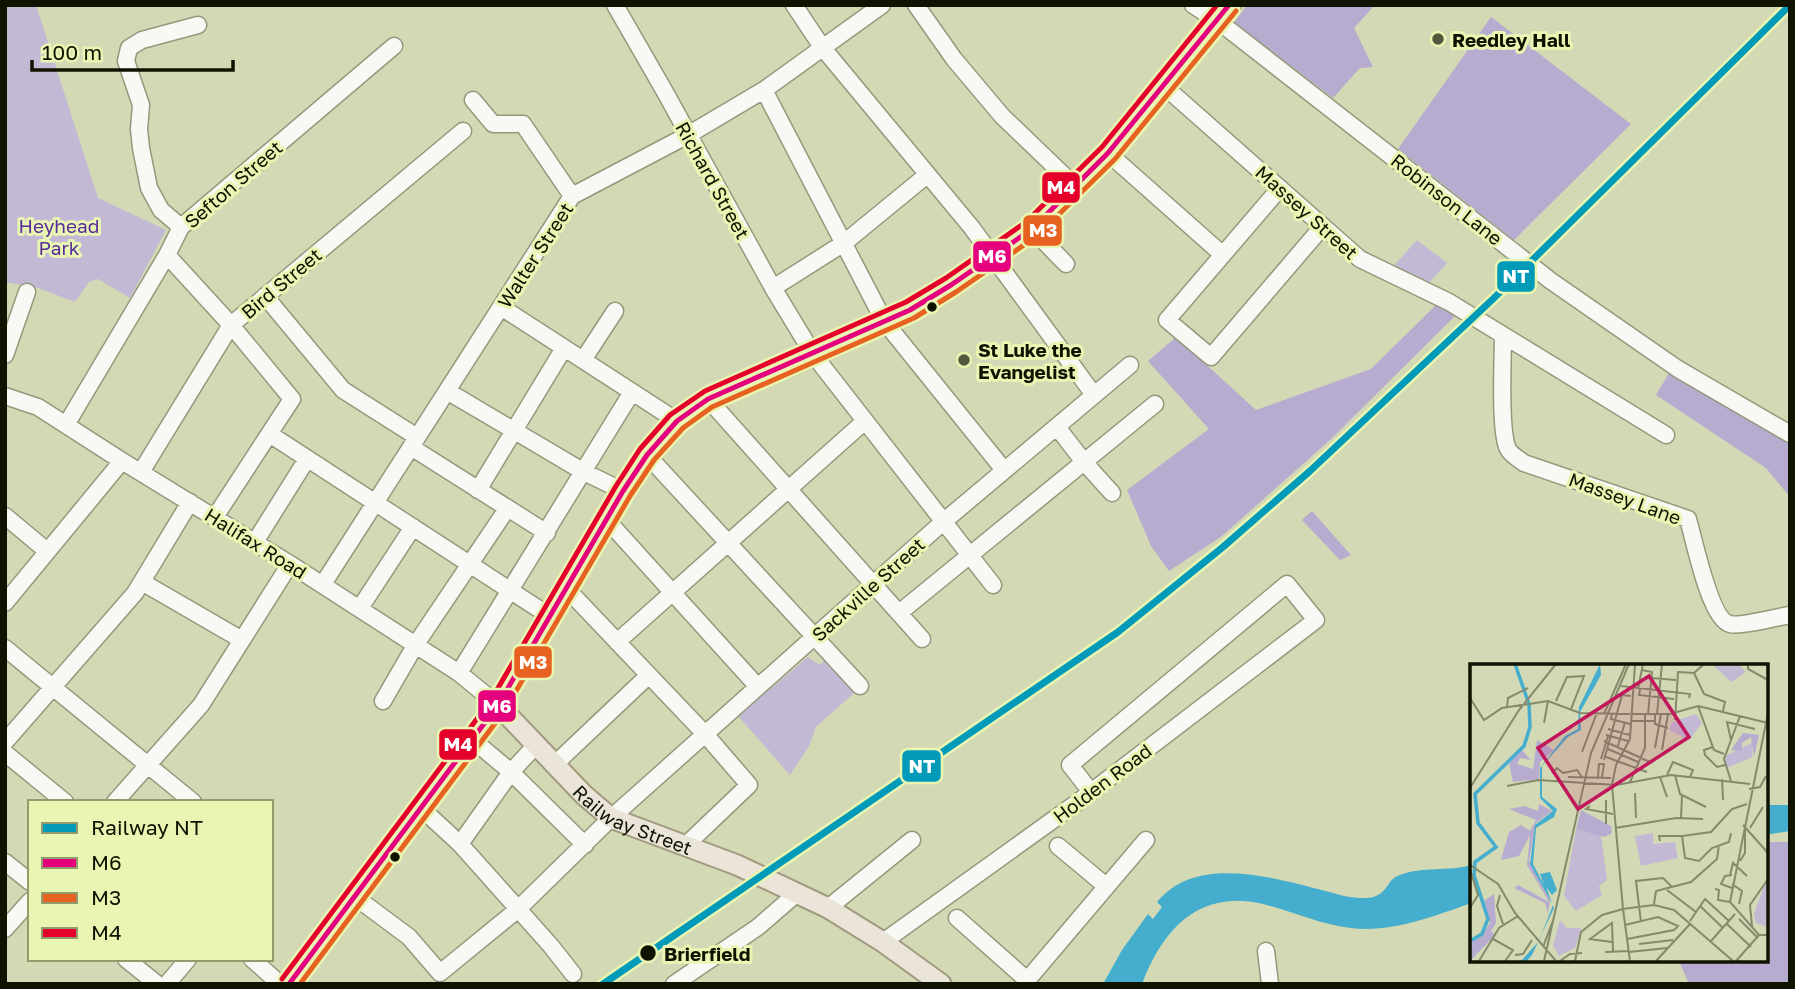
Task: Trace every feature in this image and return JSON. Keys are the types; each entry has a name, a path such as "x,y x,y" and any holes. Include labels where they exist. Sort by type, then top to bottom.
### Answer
{"highway":[{"path":"289,984 498,705 623,491 648,455 677,421 708,399 910,310 1032,229 1108,153 1224,13"}],"main road":[{"name":"Railway Street","path":"498,705 584,795 611,818 737,866 828,908 883,942 941,984"}],"street":[{"name":"Richard Street","path":"615,5 666,92 773,288 813,354 993,585"},
{"path":"794,5 822,47 961,215 1094,395"},
{"name":"Walter Street","path":"323,584 572,197 688,135 764,90 882,5"},
{"path":"916,5 954,59 1002,116 1076,187"},
{"name":"Robinson Lane","path":"1194,5 1224,13 1551,281 1678,369 1790,434"},
{"path":"181,227 161,210 149,188 140,138 141,105 126,61 129,48 142,40 198,25"},
{"name":"Sefton Street","path":"66,425 181,227 394,46"},
{"name":"Massey Street","path":"1164,86 1360,260 1450,302 1666,435"},
{"path":"764,90 884,321 1004,470"},
{"path":"473,100 493,124 523,124 572,197"},
{"name":"Bird Street","path":"141,472 231,325 463,131"},
{"path":"1108,153 1223,255"},
{"path":"773,288 844,243 927,175"},
{"path":"1280,188 1167,320 1211,357 1323,226"},
{"path":"1032,229 1066,264"},
{"path":"167,255 231,325 292,399 215,517"},
{"path":"5,355 27,292"},
{"path":"265,296 343,390 478,490 547,533"},
{"path":"501,307 677,421"},
{"path":"583,360 615,311"},
{"name":"Massey Lane","path":"1500,333 1505,440 1509,452 1524,463 1688,519 1716,614 1722,621 1731,625 1790,615"},
{"path":"478,490 564,348"},
{"name":"Sackville Street","path":"354,896 409,937 440,973 517,910 611,818 943,522 1130,365"},
{"path":"447,391 583,472 623,491"},
{"path":"460,673 632,392"},
{"name":"Halifax Road","path":"5,396 38,407 323,584 460,673 498,705"},
{"path":"708,399 922,639"},
{"path":"899,613 1156,404"},
{"path":"617,642 865,421"},
{"path":"1057,427 1112,493"},
{"path":"271,435 551,617"},
{"path":"648,455 860,686"},
{"path":"255,542 307,458"},
{"path":"5,603 122,461"},
{"path":"5,742 135,593 190,502"},
{"path":"383,701 416,644 507,509"},
{"path":"5,516 47,551"},
{"path":"606,519 758,687"},
{"path":"359,608 413,527"},
{"path":"117,800 201,705 290,564"},
{"path":"142,582 242,640"},
{"name":"Holden Road","path":"883,942 1091,792 1317,620 1287,584 1070,765 1091,792"},
{"path":"566,588 705,734 749,785 685,846"},
{"path":"5,648 191,800"},
{"path":"555,764 649,675"},
{"path":"473,740 511,772 585,845"},
{"path":"460,844 511,772 536,745"},
{"path":"5,753 63,800"},
{"path":"420,807 460,844 573,974"},
{"path":"828,908 912,840"},
{"path":"957,918 1025,982 1146,840"},
{"path":"1058,846 1106,886"},
{"path":"5,862 28,880"},
{"path":"674,984 758,927 797,893"},
{"path":"5,929 28,903"},
{"path":"1266,951 1270,984"},
{"path":"128,961 157,984"},
{"path":"176,981 187,961"},
{"path":"254,961 280,984"}],"green space":[{"name":"Heyhead Park","path":"5,5 36,5 98,198 166,230 130,298 98,279 89,282 75,302 38,288 5,282"},
{"path":"1417,240 1447,263 1428,284 1390,270"},
{"path":"808,657 820,665 825,660 854,693 816,727 809,746 790,775 738,716"}],"shaded area":[{"path":"1247,5 1375,5 1354,28 1373,67 1360,68 1333,98 1234,22"},
{"path":"1491,17 1631,124 1514,240 1398,149"},
{"path":"1438,303 1456,315 1330,440 1222,536 1169,571 1151,546 1127,490 1209,429 1148,361 1176,337 1256,410 1371,369"},
{"path":"1672,368 1790,442 1790,497 1766,468 1656,395"},
{"path":"1312,511 1351,555 1340,560 1302,520"},
{"path":"1767,842 1790,842 1790,984 1689,984 1679,961 1767,961"}],"water":[{"path":"1767,805 1790,805 1790,831 1767,835"},
{"path":"1470,865 1470,903 1397,926 1351,928 1263,904 1220,902 1202,908 1186,918 1173,931 1161,946 1142,984 1103,984 1122,950 1148,914 1153,919 1162,907 1157,902 1176,886 1198,877 1222,873 1248,874 1349,897 1369,898 1381,893 1400,875"}],"rail line":[{"name":"NT","path":"603,984 1118,632 1223,547 1310,471 1494,298 1790,5"}],"transit line":[{"name":"M4","path":"282,979 491,700 616,486 640,449 670,415 705,391 906,302 946,278 1026,222 1102,147 1217,5"},
{"name":"M6","path":"289,984 498,705 623,491 647,455 677,421 708,399 910,310 1032,229 1108,153 1229,5"},
{"name":"M3","path":"300,984 505,710 630,496 654,460 683,428 712,407 914,318 1037,236 1115,159 1236,11"}],"place":[{"name":"Reedley Hall","path":"1438,39"},
{"name":"St Luke the Evangelist","path":"964,360"},
{"name":"Brierfield","path":"648,953"}]}
